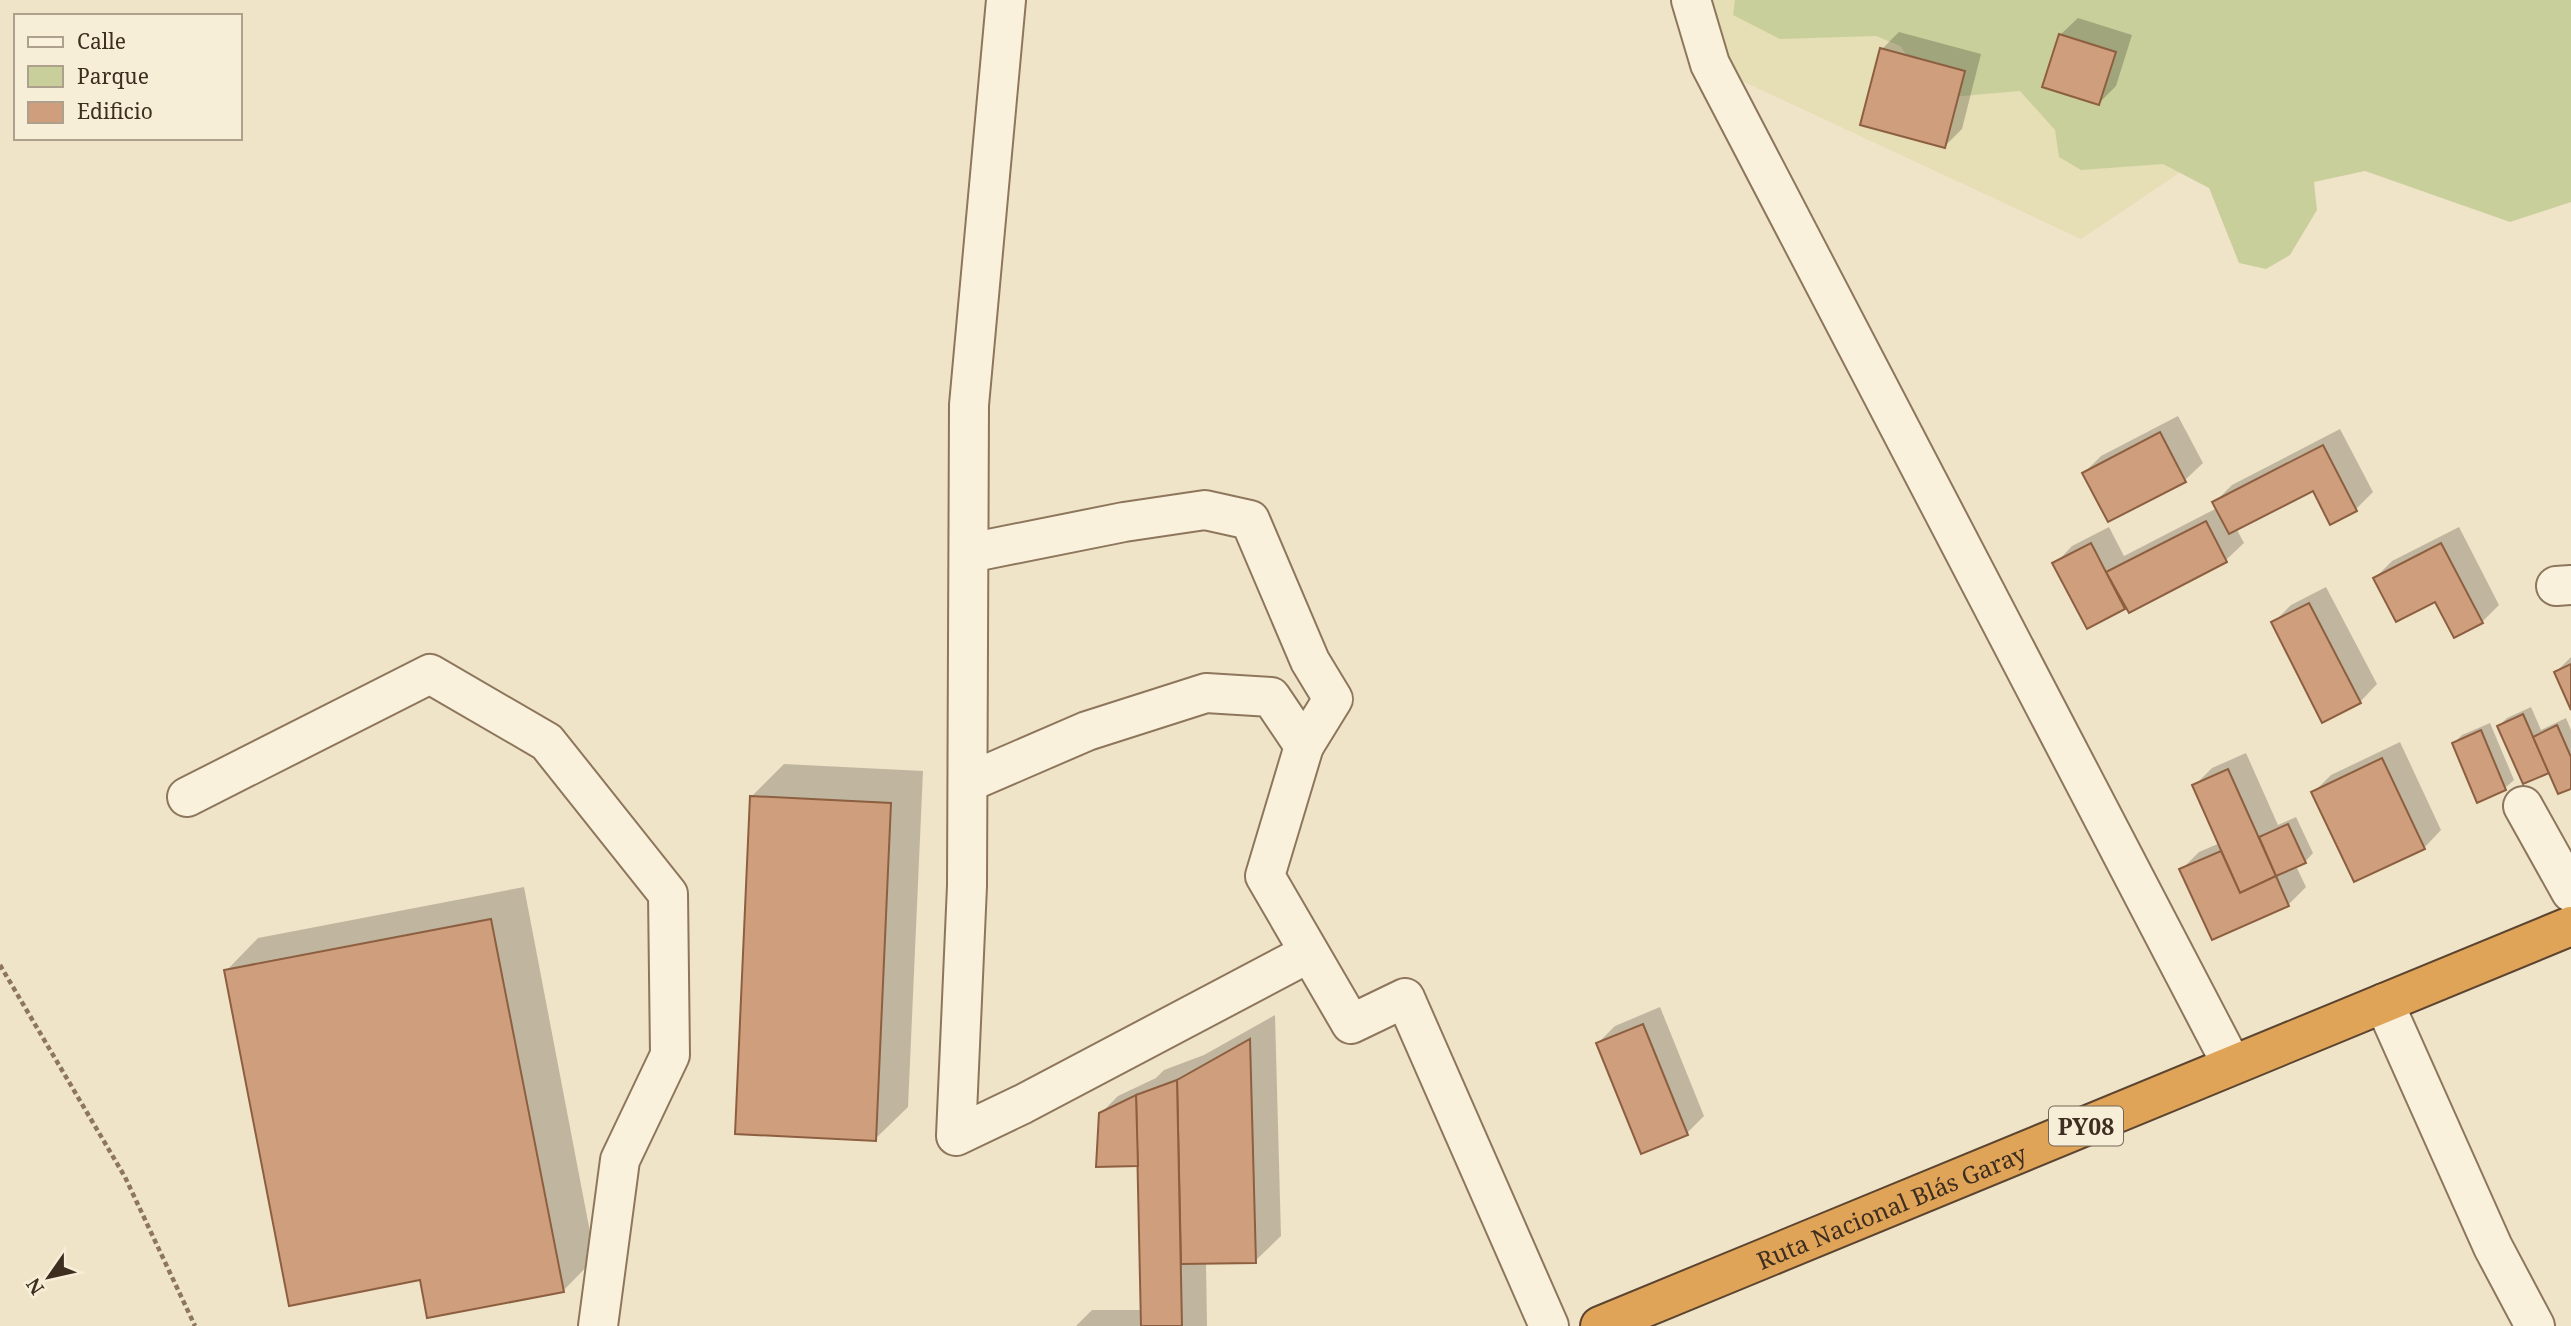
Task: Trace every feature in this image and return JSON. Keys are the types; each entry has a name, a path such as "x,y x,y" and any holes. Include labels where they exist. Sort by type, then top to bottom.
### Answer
{"highway":[{"name":"Ruta Nacional Blás Garay","path":"1600,1326 2571,926"}],"street":[{"path":"1006,0 969,405 967,900 956,1136 1023,1104 1309,953"},
{"path":"1691,0 1710,64 2232,1065"},
{"path":"969,554 1124,522 1205,510 1250,520 1310,661 1333,699 1304,746 1265,876 1351,1024 1405,998 1549,1326"},
{"path":"187,797 430,674 547,743 668,894 670,1055 620,1160 598,1326"},
{"path":"969,782 1087,731 1206,693 1271,697 1304,746"},
{"path":"2523,806 2571,892"},
{"path":"2384,1003 2493,1247 2535,1326"}],"path":[{"path":"0,965 125,1177 195,1326"}],"shaded area":[{"path":"1709,0 2232,0 2206,155 2081,239 1699,61"}],"green space":[{"path":"1735,0 2571,0 2571,202 2510,222 2365,171 2314,182 2317,210 2290,255 2266,269 2239,263 2209,188 2163,164 2081,170 2059,157 2055,130 2020,91 1939,98 1900,46 1876,36 1780,39 1733,15"}],"building":[{"path":"2059,34 2116,52 2099,105 2042,87"},
{"path":"1880,48 1965,71 1945,148 1860,125"},
{"path":"2160,432 2186,482 2108,522 2082,473"},
{"path":"2323,445 2357,511 2330,525 2313,491 2229,534 2212,502"},
{"path":"2206,521 2227,562 2129,613 2106,572"},
{"path":"2091,543 2125,609 2087,629 2052,563"},
{"path":"2441,543 2483,623 2454,638 2435,602 2396,622 2373,578"},
{"path":"2309,603 2361,703 2322,723 2271,622"},
{"path":"2571,664 2571,710 2554,672"},
{"path":"2523,714 2549,773 2523,784 2497,726"},
{"path":"2557,725 2571,757 2571,789 2558,794 2533,737"},
{"path":"2481,730 2506,790 2477,803 2452,743"},
{"path":"2382,758 2425,849 2354,882 2311,792"},
{"path":"2228,769 2276,876 2240,893 2192,785"},
{"path":"750,796 891,803 876,1141 735,1134"},
{"path":"2288,824 2306,863 2276,876 2259,837"},
{"path":"2221,851 2240,893 2276,876 2289,906 2212,940 2179,869"},
{"path":"491,919 564,1292 427,1318 420,1280 289,1306 224,970"},
{"path":"1643,1024 1688,1135 1641,1154 1596,1043"},
{"path":"1250,1039 1256,1263 1181,1264 1177,1080"},
{"path":"1177,1080 1182,1326 1141,1326 1136,1095"},
{"path":"1136,1095 1138,1166 1096,1167 1099,1113"}]}
